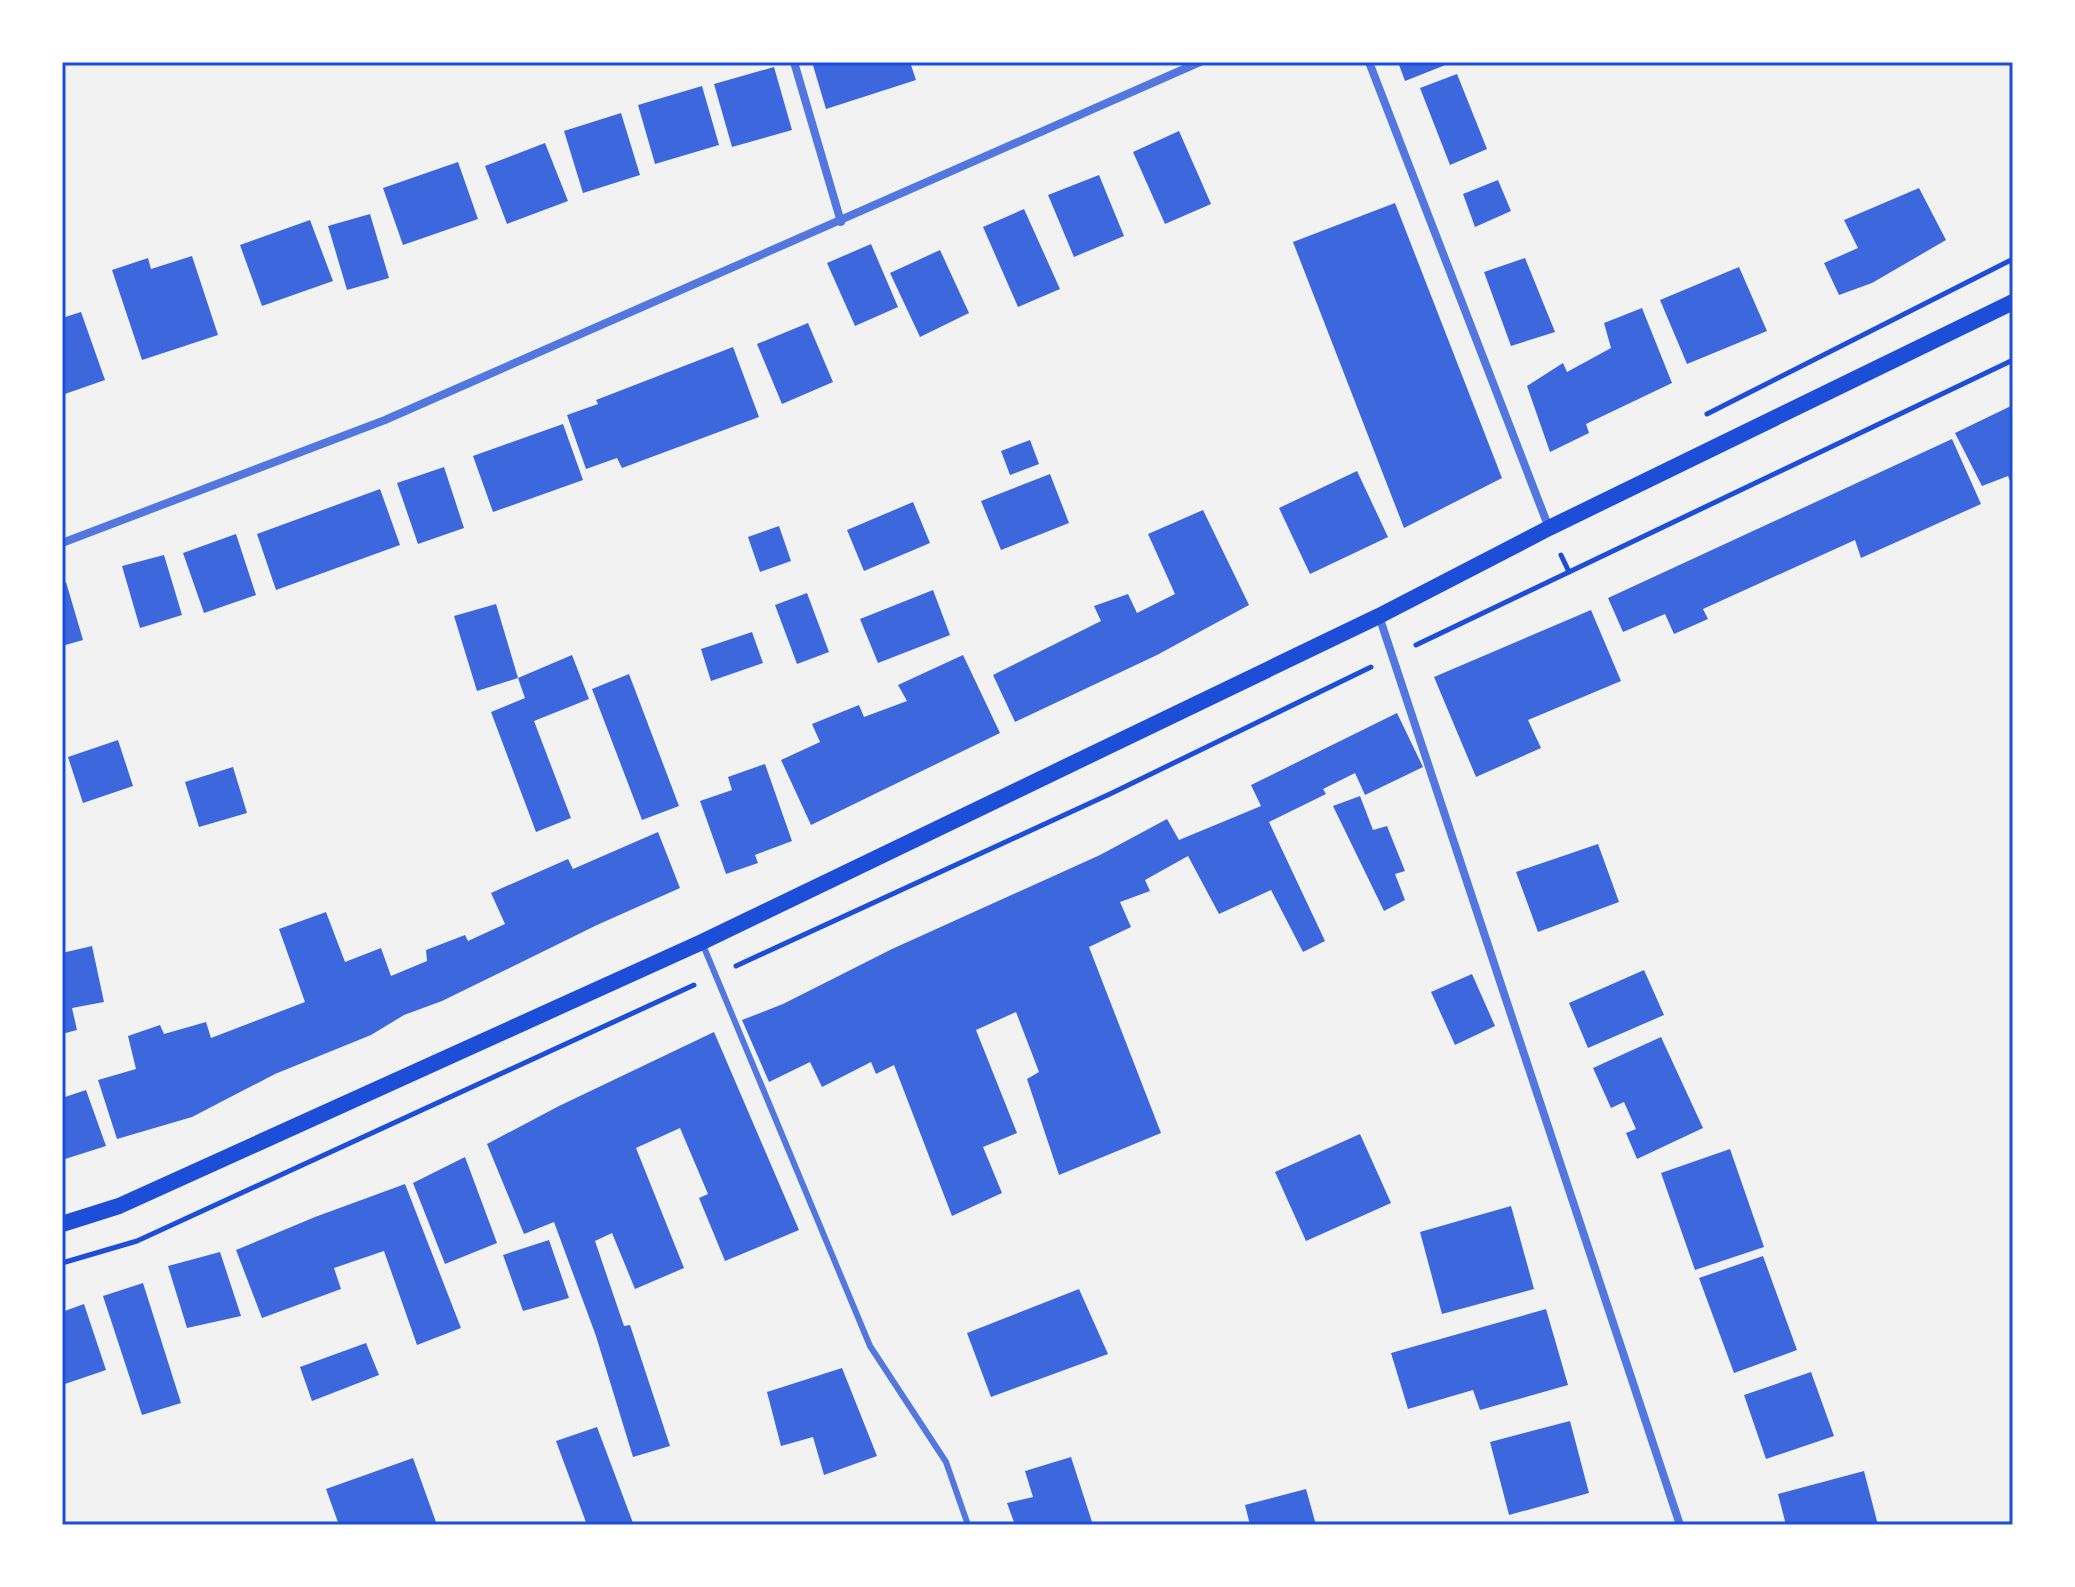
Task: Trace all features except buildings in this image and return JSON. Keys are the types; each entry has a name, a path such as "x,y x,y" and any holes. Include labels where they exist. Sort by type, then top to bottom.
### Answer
{"main road":[{"path":"62,1224 119,1206 702,942 1379,616 1549,528 2013,302"}],"street":[{"path":"794,62 841,222"},
{"path":"62,543 385,420 1200,62"},
{"path":"1369,62 1549,528"},
{"path":"1379,616 1680,1525"}],"lane":[{"path":"702,942 870,1346 946,1462 968,1525"}],"path":[{"path":"62,1263 142,1239 1112,793 2013,360"}]}
